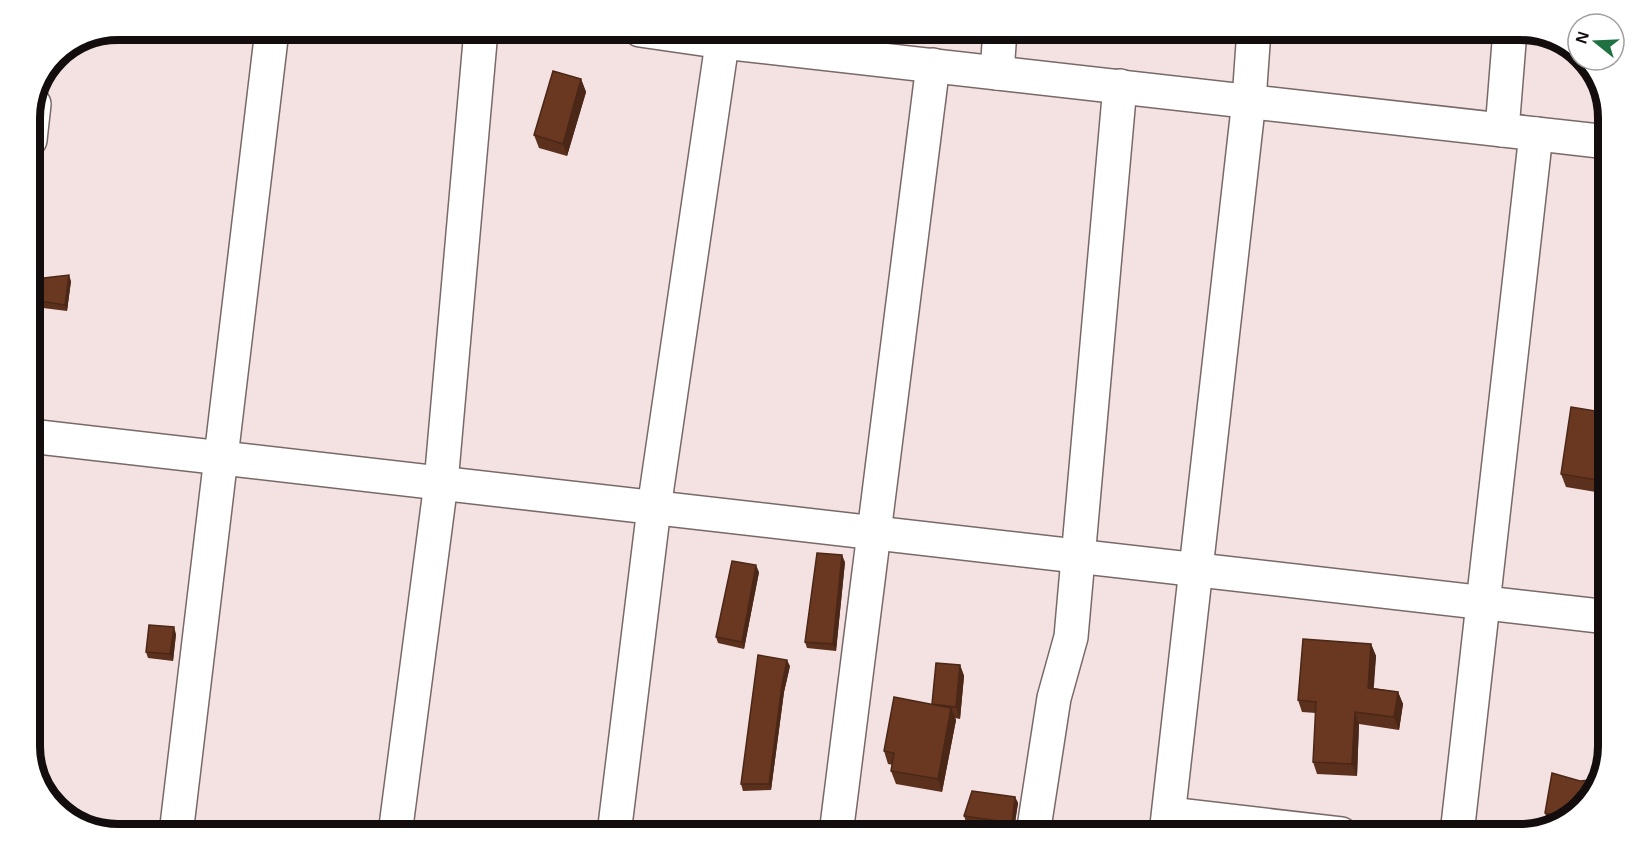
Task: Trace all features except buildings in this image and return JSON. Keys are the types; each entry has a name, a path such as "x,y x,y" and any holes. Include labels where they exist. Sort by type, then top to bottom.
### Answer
{"street":[{"path":"177,824 271,40"},
{"path":"396,824 441,483 480,40"},
{"path":"615,824 654,508 722,40"},
{"path":"752,40 997,73 1597,141"},
{"path":"997,73 999,40"},
{"path":"1168,824 1249,100 1253,40"},
{"path":"1502,130 1509,40"},
{"path":"837,824 933,65"},
{"path":"1035,824 1054,698 1071,637 1120,86"},
{"path":"1458,824 1536,134"},
{"path":"41,437 1598,616"}]}
